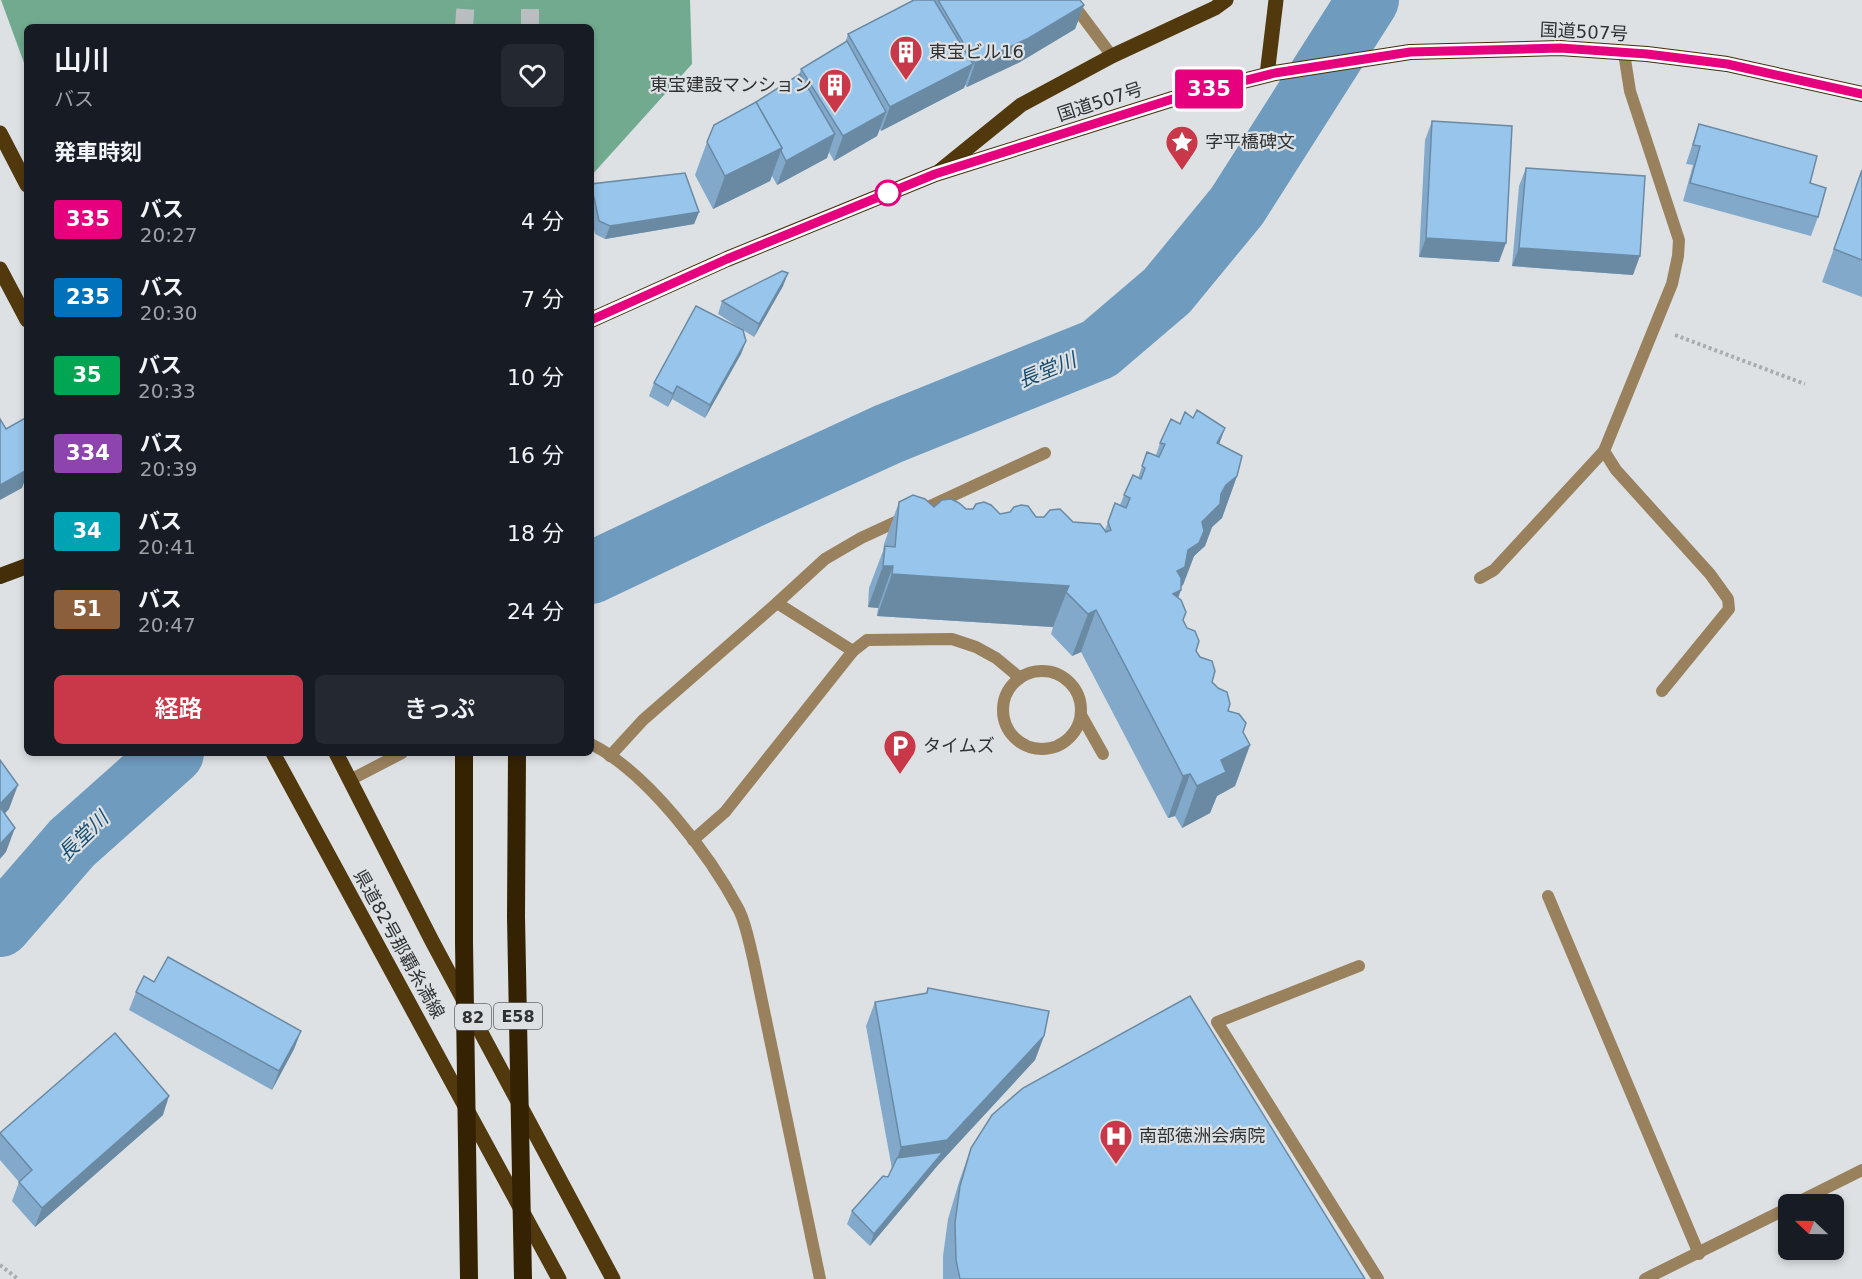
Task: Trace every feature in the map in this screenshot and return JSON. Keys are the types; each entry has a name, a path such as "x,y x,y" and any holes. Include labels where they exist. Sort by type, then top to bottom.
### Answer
{"highway":[{"name":"国道507号","path":"594,319 727,259 935,174 1179,97 1271,74 1410,52 1560,48 1727,64 1862,93"},
{"path":"0,576 24,567"},
{"path":"464,756 469,1279"},
{"name":"E58","path":"517,756 516,917 523,1279"}],"main road":[{"path":"935,174 1021,105 1112,56 1215,8 1226,0"},
{"path":"1271,74 1275,0"},
{"path":"0,133 24,178"},
{"path":"0,269 24,314"},
{"name":"県道82号那覇糸満線","path":"338,756 443,962 613,1279"},
{"name":"県道82号那覇糸満線","path":"276,759 559,1279"}],"street":[{"path":"1070,0 1112,56"},
{"path":"1480,578 1494,570 1604,451 1672,284 1679,240 1630,91 1624,53"},
{"path":"1604,451 1616,470 1710,574 1728,599 1729,609 1662,691"},
{"path":"610,756 643,720 825,559 861,538 1045,453"},
{"path":"777,603 853,651"},
{"path":"693,840 725,812 853,651 867,640 952,639 976,647 996,658 1020,678"},
{"path":"1044,671 1067,680 1075,690 1080,702 1081,715 1070,737 1060,745 1048,749 1035,749 1022,745 1012,736 1005,725 1002,712 1004,699 1010,687 1020,678 1032,672 1044,671"},
{"path":"1081,715 1103,754"},
{"path":"594,746 625,766 658,797 712,866 740,912 753,958 820,1279"},
{"path":"350,780 396,756"},
{"path":"1548,896 1699,1254"},
{"path":"1359,966 1217,1022 1378,1279"},
{"path":"1814,1194 1862,1170"},
{"path":"1645,1279 1778,1213"}],"path":[{"path":"1654,327 1805,384"},
{"path":"0,1265 18,1279"}],"green space":[{"path":"1,0 690,0 692,64 594,173 594,24 24,24 24,63"}],"building":[{"name":"東宝ビル16","path":"914,0 934,0 973,64 890,107 848,34"},
{"path":"938,0 1080,0 1084,5 1029,38 975,63"},
{"path":"847,41 886,112 843,136 801,69"},
{"path":"800,74 835,134 786,161 781,151 782,148 756,102"},
{"path":"756,102 782,148 725,176 707,142 714,125"},
{"path":"1432,121 1512,126 1506,243 1426,238"},
{"path":"1699,124 1817,156 1810,183 1826,188 1818,217 1690,183 1700,146 1693,145"},
{"path":"1526,168 1645,176 1640,256 1519,248"},
{"path":"1862,170 1862,260 1834,249"},
{"path":"685,173 699,212 610,226 599,221 594,198 594,184"},
{"path":"782,271 788,273 759,324 722,301"},
{"path":"696,306 743,330 746,341 710,405 677,386 673,394 654,383"},
{"path":"1197,410 1225,428 1217,443 1242,456 1237,476 1226,485 1221,494 1220,504 1202,522 1204,531 1199,543 1188,550 1185,567 1177,571 1181,578 1181,590 1173,594 1181,600 1186,612 1183,620 1187,628 1195,631 1199,641 1196,651 1200,657 1212,661 1215,671 1212,682 1227,692 1230,704 1228,711 1239,714 1246,723 1243,732 1250,745 1221,760 1226,772 1197,786 1190,774 1183,776 1096,610 1088,614 1066,592 1069,586 892,574 893,566 883,566 885,546 895,547 899,502 913,495 925,499 934,507 942,500 951,499 966,509 973,509 976,504 984,502 1000,514 1010,512 1014,507 1021,505 1028,506 1036,517 1044,517 1050,510 1060,509 1073,522 1100,524 1106,532 1111,530 1108,522 1115,503 1126,508 1130,498 1124,495 1133,475 1141,479 1145,468 1142,466 1147,452 1159,457 1165,444 1160,443 1171,419 1180,424 1185,412 1193,418"},
{"path":"0,419 6,429 24,419 24,472 0,485"},
{"path":"0,760 18,785 0,804"},
{"path":"0,807 15,828 0,844"},
{"path":"168,957 301,1031 279,1071 136,992 144,976 154,982"},
{"path":"928,988 1049,1011 1044,1036 947,1140 901,1147 875,1002 927,993"},
{"name":"南部徳洲会病院","path":"1190,996 1365,1279 960,1279 956,1260 955,1223 960,1186 971,1148 992,1115 1023,1088"},
{"path":"115,1033 169,1096 42,1208 19,1182 32,1170 0,1133"},
{"path":"943,1152 874,1234 852,1211 883,1176 888,1177 897,1158"}],"waterway":[{"name":"長堂川","path":"594,572 888,434 1099,349 1167,291 1237,206 1368,0"},
{"name":"長堂川","path":"0,926 72,843 170,756"}],"tunnel":[{"path":"464,24 466,0"},
{"path":"530,0 530,24"}],"bus line":[{"name":"335","path":"594,319 727,259 935,174 1179,97 1275,73 1410,52 1560,48 1647,54 1727,64 1862,94"}],"place":[{"name":"東宝ビル16","path":"906,81"},
{"name":"東宝建設マンション","path":"835,114"},
{"name":"字平橋碑文","path":"1182,171"},
{"name":"タイムズ","path":"900,775"},
{"name":"南部徳洲会病院","path":"1116,1165"}]}
